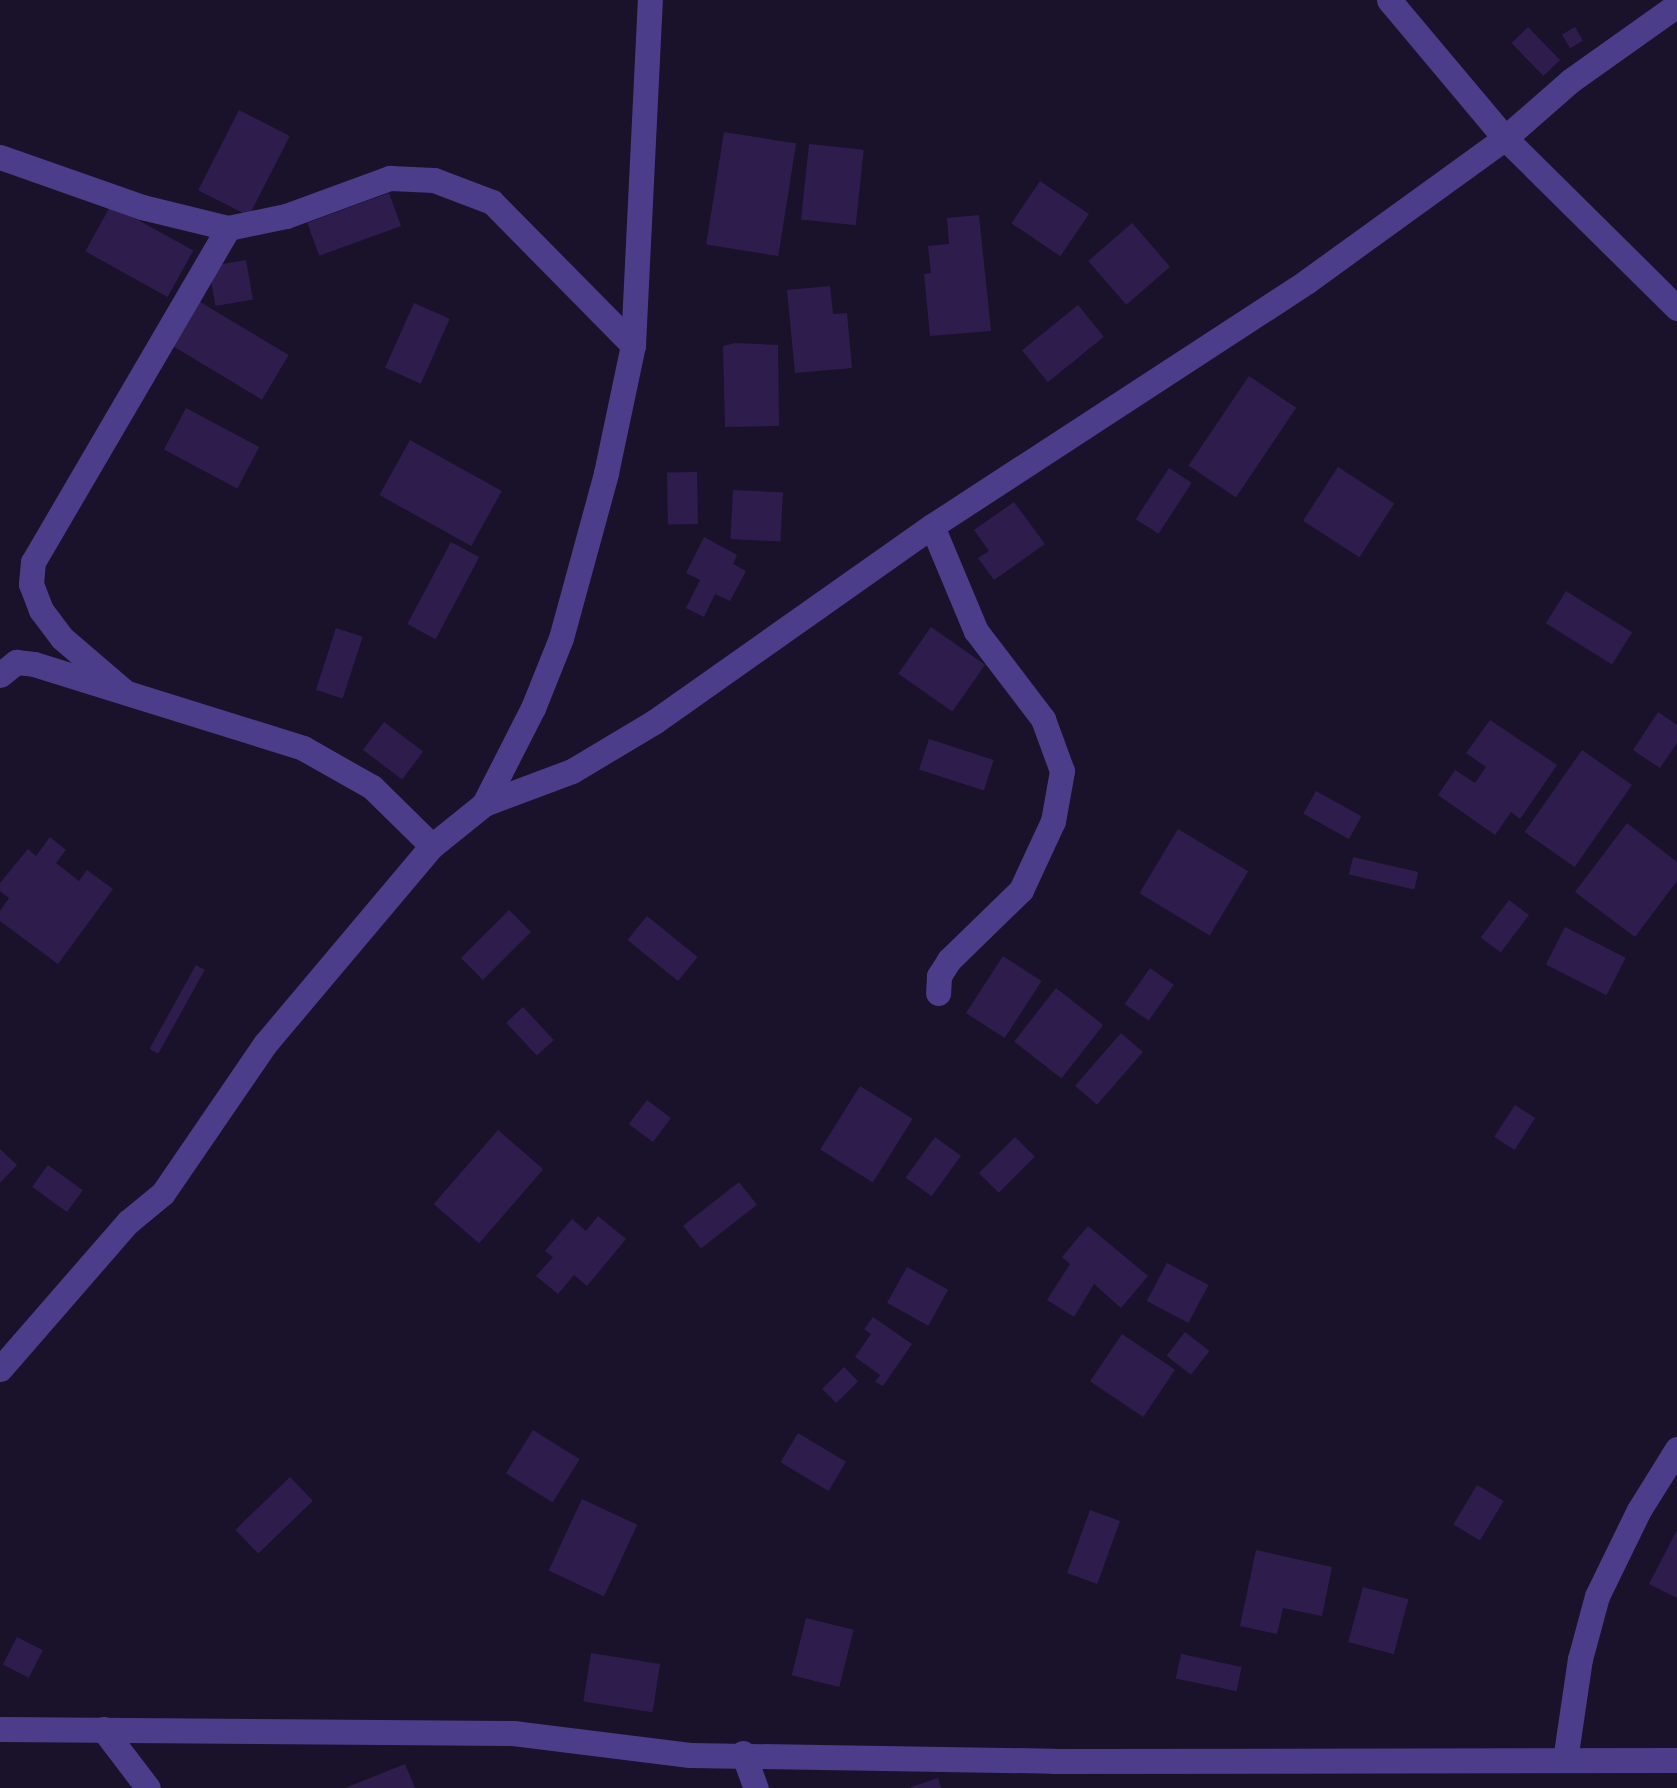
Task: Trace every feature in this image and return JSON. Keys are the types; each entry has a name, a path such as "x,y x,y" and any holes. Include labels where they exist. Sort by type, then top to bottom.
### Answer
{"street":[{"path":"484,804 533,708 561,638 606,473 633,345 650,0"},
{"path":"1388,0 1505,138 1677,308"},
{"path":"0,1369 128,1222 163,1193 265,1044 432,846 484,804 572,771 654,722 932,526 1306,282 1505,138 1570,81 1677,6"},
{"path":"0,157 142,206 228,228 286,216 390,178 434,180 492,202 633,345"},
{"path":"125,692 62,638 41,610 32,584 33,562 228,228"},
{"path":"932,526 976,631 1042,719 1062,771 1052,821 1020,890 948,960 939,976 938,994"},
{"path":"0,674 16,662 34,664 303,748 372,787 432,846"},
{"path":"1565,1760 1580,1658 1598,1596 1639,1510 1677,1448"},
{"path":"0,1729 513,1733 690,1755 1053,1760 1677,1760"},
{"path":"104,1729 148,1788"},
{"path":"743,1754 756,1788"}],"building":[{"path":"1528,27 1560,60 1543,76 1511,43"},
{"path":"1575,27 1583,41 1570,48 1562,34"},
{"path":"239,110 290,136 249,216 198,190"},
{"path":"724,132 796,143 778,256 706,245"},
{"path":"809,144 864,150 856,225 801,220"},
{"path":"1040,181 1089,214 1060,256 1011,223"},
{"path":"389,193 401,226 319,256 307,223"},
{"path":"111,205 193,251 168,297 85,251"},
{"path":"979,215 991,331 930,336 924,274 931,273 928,246 949,244 947,218"},
{"path":"1132,223 1170,267 1126,305 1088,261"},
{"path":"246,260 253,299 216,306 209,267"},
{"path":"830,286 833,314 847,313 852,368 795,373 787,290"},
{"path":"197,300 289,355 262,400 170,345"},
{"path":"414,303 450,319 421,384 385,368"},
{"path":"1078,305 1104,337 1048,382 1022,350"},
{"path":"778,345 779,426 725,427 723,346"},
{"path":"1249,376 1296,408 1236,497 1189,466"},
{"path":"186,408 259,447 237,488 164,449"},
{"path":"410,440 502,491 471,546 379,495"},
{"path":"1338,467 1394,503 1359,557 1303,521"},
{"path":"1169,468 1192,483 1158,534 1136,519"},
{"path":"697,472 698,524 668,525 667,473"},
{"path":"733,490 783,493 780,542 730,539"},
{"path":"1014,502 1045,544 994,580 978,558 989,551 974,530"},
{"path":"704,537 737,555 733,564 746,571 730,601 715,594 704,617 686,608 700,580 686,573"},
{"path":"451,542 479,557 436,639 407,624"},
{"path":"1566,591 1632,632 1612,665 1546,623"},
{"path":"931,627 985,665 952,712 898,674"},
{"path":"336,628 363,637 343,698 316,690"},
{"path":"1658,712 1677,725 1677,743 1660,768 1633,750"},
{"path":"1490,720 1557,765 1520,819 1511,812 1495,835 1438,795 1455,770 1475,783 1486,767 1466,753"},
{"path":"384,722 423,751 402,779 363,750"},
{"path":"929,739 994,760 984,790 919,769"},
{"path":"1582,750 1632,785 1575,867 1525,832"},
{"path":"1316,791 1361,816 1349,839 1303,814"},
{"path":"1627,823 1677,862 1677,881 1635,937 1575,892"},
{"path":"1178,829 1248,871 1210,936 1139,893"},
{"path":"50,837 66,850 56,863 79,881 87,870 113,889 58,964 0,921 0,911 9,898 0,891 0,883 28,849 36,856"},
{"path":"1353,857 1418,872 1414,890 1349,875"},
{"path":"1509,900 1529,915 1501,953 1481,938"},
{"path":"509,910 531,932 483,980 461,958"},
{"path":"647,916 698,957 678,981 627,940"},
{"path":"1565,927 1626,958 1607,995 1546,964"},
{"path":"1003,956 1042,981 1005,1038 966,1013"},
{"path":"196,965 205,970 158,1054 149,1049"},
{"path":"1150,968 1174,985 1149,1021 1125,1004"},
{"path":"1056,988 1103,1025 1061,1079 1014,1042"},
{"path":"523,1007 554,1040 537,1056 506,1023"},
{"path":"1121,1033 1143,1052 1097,1105 1075,1086"},
{"path":"860,1086 913,1119 873,1182 820,1150"},
{"path":"647,1100 671,1118 653,1142 629,1124"},
{"path":"1515,1105 1535,1118 1514,1150 1494,1137"},
{"path":"498,1130 543,1169 479,1243 434,1204"},
{"path":"935,1137 961,1156 931,1196 906,1177"},
{"path":"1015,1137 1035,1157 999,1193 979,1173"},
{"path":"0,1149 17,1165 0,1183"},
{"path":"48,1165 83,1190 67,1212 32,1187"},
{"path":"739,1182 757,1205 701,1249 683,1226"},
{"path":"598,1216 626,1239 587,1286 574,1275 558,1294 536,1276 553,1257 545,1251 572,1219 586,1231"},
{"path":"1088,1226 1148,1276 1121,1308 1094,1284 1074,1317 1047,1300 1070,1264 1062,1257"},
{"path":"1167,1263 1208,1285 1188,1323 1147,1301"},
{"path":"907,1267 948,1290 928,1326 887,1303"},
{"path":"873,1317 912,1344 883,1386 875,1382 880,1375 855,1357 871,1334 864,1329"},
{"path":"1185,1332 1209,1351 1191,1375 1167,1356"},
{"path":"1122,1334 1175,1370 1143,1417 1090,1381"},
{"path":"844,1367 858,1381 836,1403 822,1389"},
{"path":"533,1430 580,1459 553,1502 506,1473"},
{"path":"798,1433 846,1462 828,1491 780,1462"},
{"path":"290,1477 313,1501 258,1554 235,1530"},
{"path":"1477,1485 1504,1501 1480,1540 1453,1524"},
{"path":"582,1499 637,1525 604,1596 549,1571"},
{"path":"1090,1510 1120,1521 1097,1584 1067,1573"},
{"path":"1677,1530 1677,1598 1649,1584"},
{"path":"1256,1550 1332,1567 1322,1616 1283,1608 1277,1634 1240,1626"},
{"path":"1363,1587 1408,1599 1394,1654 1348,1642"},
{"path":"806,1618 854,1630 839,1687 792,1675"},
{"path":"17,1637 43,1650 29,1678 3,1665"},
{"path":"591,1653 660,1664 652,1712 583,1701"},
{"path":"1181,1654 1242,1667 1236,1691 1176,1678"},
{"path":"405,1764 415,1788 345,1788"},
{"path":"938,1778 941,1788 911,1788 911,1787"}]}
